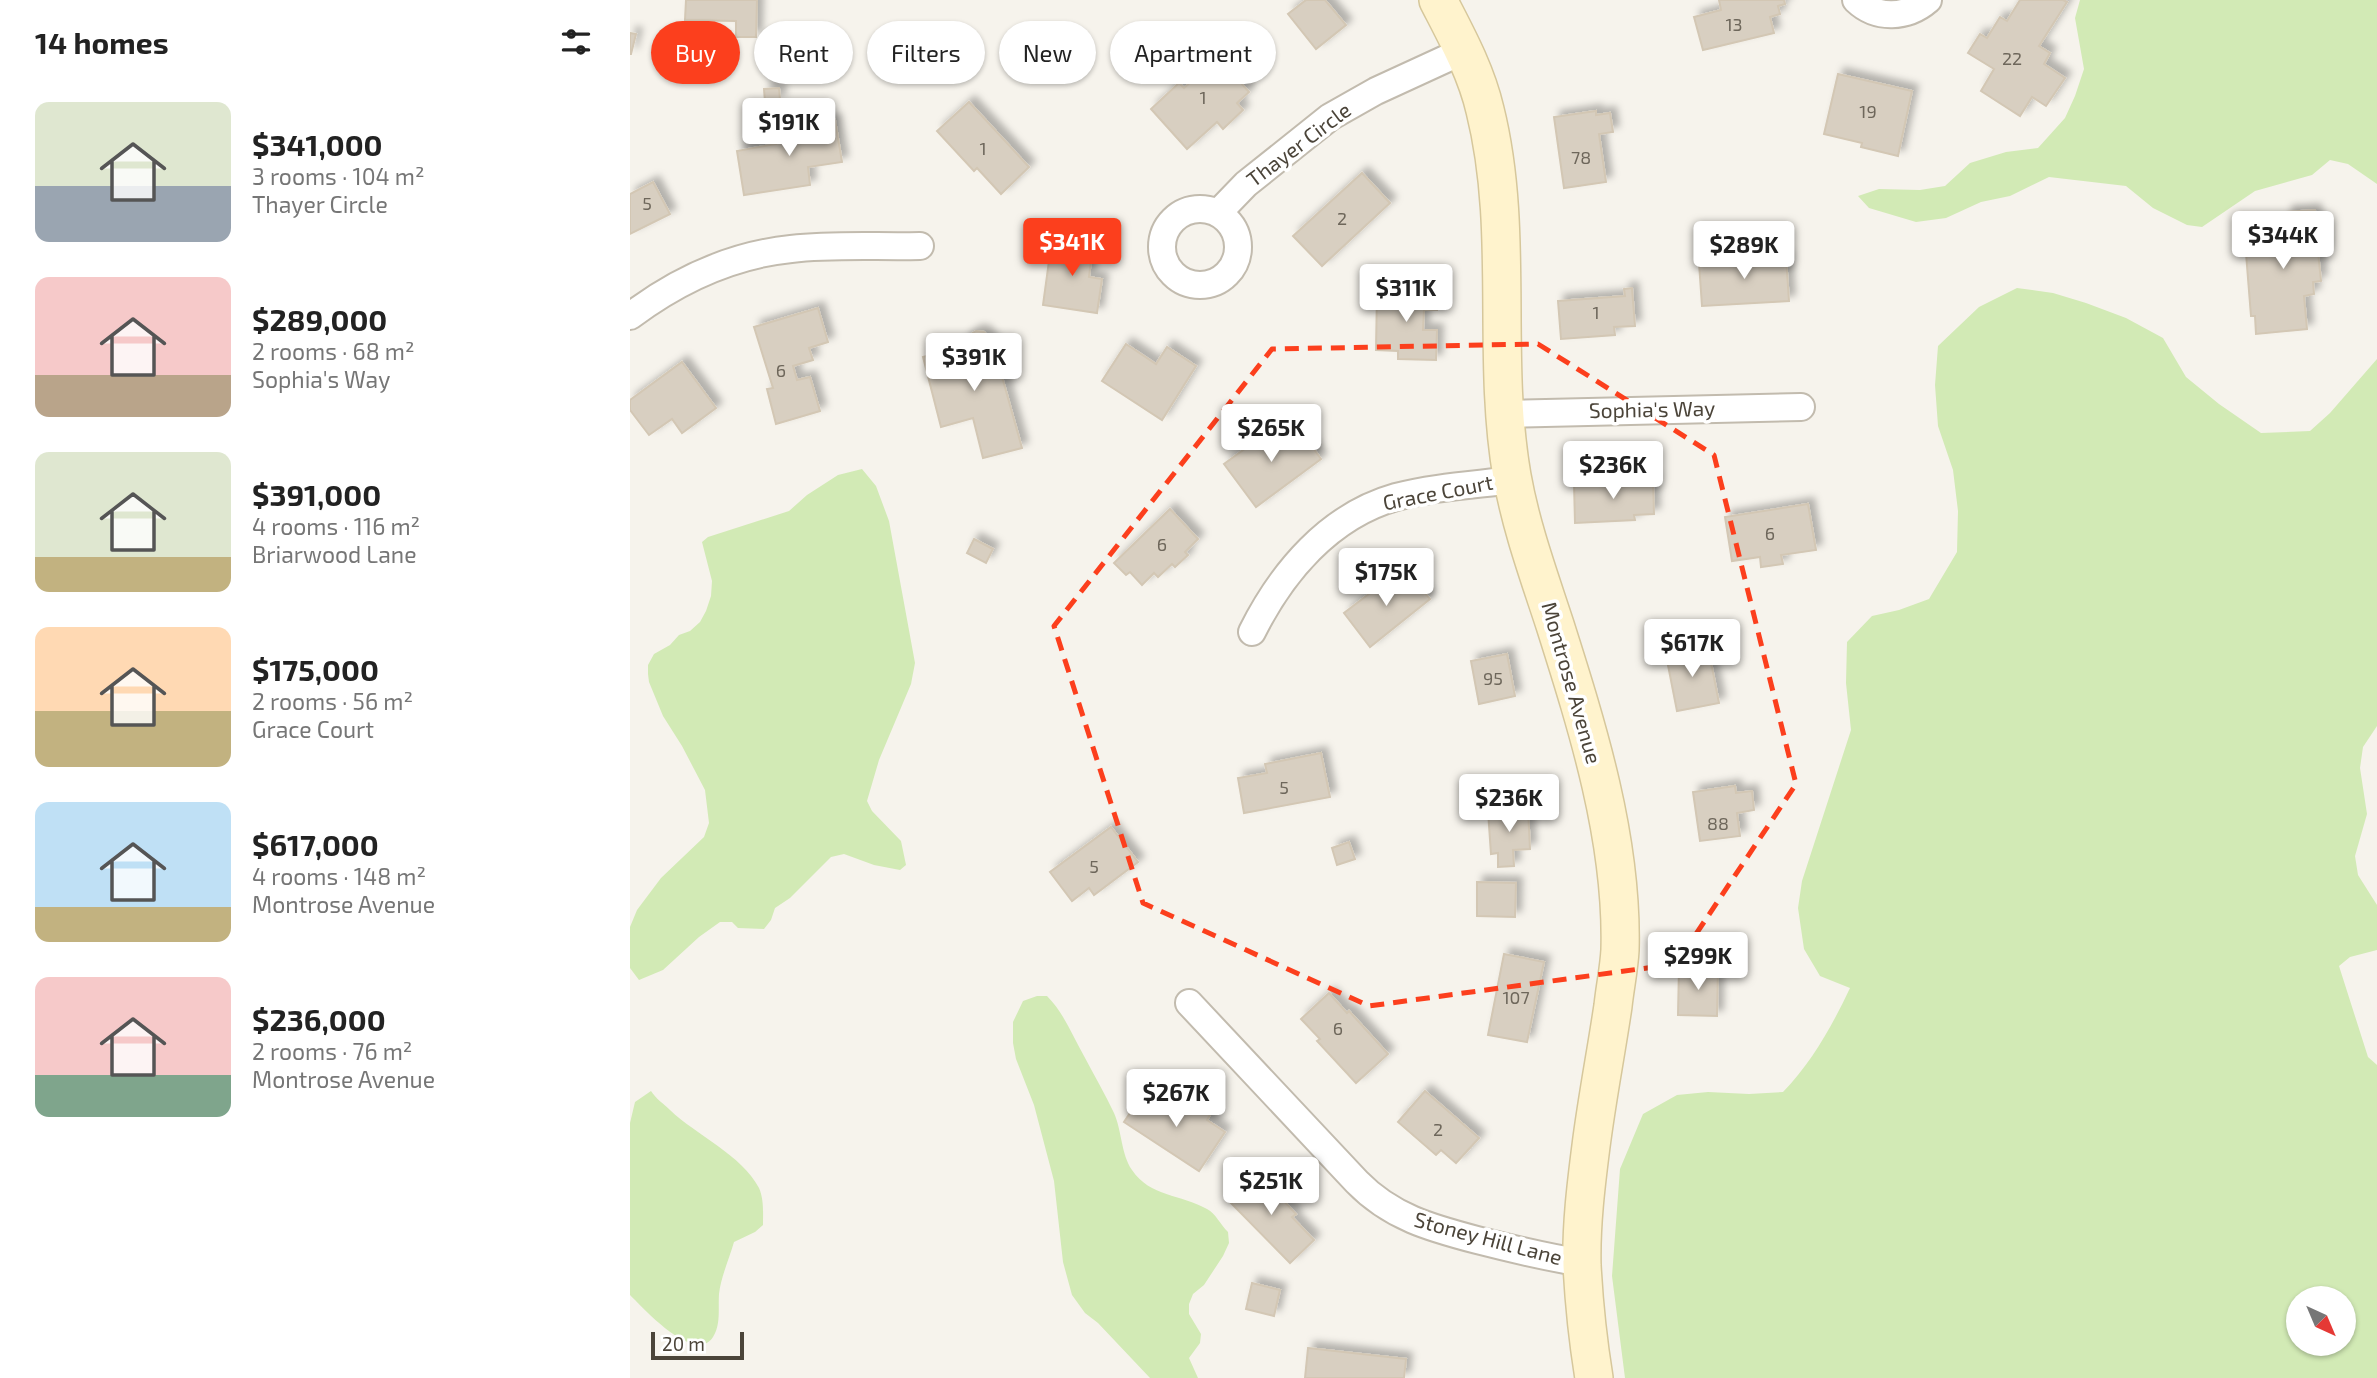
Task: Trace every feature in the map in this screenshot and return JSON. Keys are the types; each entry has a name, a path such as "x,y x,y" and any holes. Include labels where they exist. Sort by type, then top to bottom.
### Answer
{"main road":[{"name":"Montrose Avenue","path":"1438,0 1463,51 1485,109 1499,204 1503,414 1513,480 1527,537 1594,762 1610,827 1616,878 1620,950 1591,1143 1583,1218 1582,1264 1594,1378"}],"street":[{"path":"1856,0 1871,10 1891,15 1911,11 1928,0"},
{"name":"Thayer Circle","path":"1218,213 1246,184 1330,117 1376,91 1463,51"},
{"path":"630,316 697,274 759,254 823,247 920,246"},
{"name":"Sophia's Way","path":"1503,414 1801,407"},
{"name":"Grace Court","path":"1252,632 1268,601 1292,569 1320,538 1358,513 1396,497 1513,480"},
{"name":"Stoney Hill Lane","path":"1189,1003 1366,1191 1384,1205 1404,1217 1437,1230 1582,1264"}],"highlighted area":[{"path":"1538,344 1714,455 1796,784 1676,964 1369,1006 1143,903 1054,626 1272,349"}],"green space":[{"path":"2080,0 2377,0 2377,184 2348,164 2330,160 2312,175 2255,191 2202,227 2187,225 2153,208 2126,186 2049,177 2010,196 1981,202 1946,218 1916,222 1869,208 1858,196 1879,189 1920,190 1945,186 1970,163 2006,152 2038,148 2065,118 2084,69 2075,18"},
{"path":"2017,288 2053,293 2126,318 2163,338 2186,377 2261,433 2310,431 2330,413 2377,359 2377,726 2363,747 2360,768 2367,814 2355,856 2358,875 2377,905 2377,950 2350,957 2339,966 2368,1057 2377,1065 2377,1378 1625,1378 1612,1276 1620,1169 1643,1114 1677,1095 1708,1092 1783,1092 1821,1043 1850,988 1820,976 1804,949 1798,908 1802,881 1851,730 1846,683 1847,642 1872,616 1929,599 1957,552 1958,511 1953,470 1938,426 1935,385 1938,346 1979,307"},
{"path":"862,469 876,486 889,521 915,663 911,684 879,760 867,801 872,811 901,841 906,865 900,870 874,865 844,854 831,857 790,898 775,908 764,929 738,928 732,922 720,922 663,970 639,980 630,968 630,927 637,910 661,878 704,837 709,823 705,790 663,716 649,682 648,665 654,654 700,622 706,611 712,581 702,542 708,537 789,511 807,495 838,475"},
{"path":"1047,996 1067,1024 1114,1113 1126,1157 1139,1179 1157,1190 1207,1209 1228,1232 1229,1243 1223,1256 1204,1285 1193,1294 1189,1304 1189,1314 1201,1334 1200,1343 1189,1358 1198,1378 1150,1378 1098,1323 1085,1313 1072,1295 1063,1262 1054,1181 1034,1105 1016,1059 1013,1043 1013,1022 1023,1001"},
{"path":"651,1091 681,1119 742,1165 759,1188 762,1197 763,1225 734,1242 720,1288 717,1327 713,1337 705,1344 694,1344 670,1332 630,1295 630,1123 635,1102"}],"building":[{"path":"686,0 757,0 754,37 740,37 740,21 685,20"},
{"path":"1306,0 1325,0 1346,25 1316,49 1288,14"},
{"path":"1719,0 1784,0 1785,4 1778,6 1780,14 1770,17 1774,33 1703,50 1694,17 1721,10"},
{"path":"2020,0 2067,2 2039,46 2050,53 2044,64 2065,78 2046,106 2032,97 2020,116 1981,91 1994,69 1968,53 1980,34 1987,38 2000,17 2007,21"},
{"path":"630,33 636,34 631,54 630,54"},
{"path":"1838,74 1912,91 1898,156 1861,147 1862,143 1824,134"},
{"path":"1178,84 1184,88 1188,84 1242,84 1249,92 1237,103 1243,110 1223,129 1217,122 1187,149 1151,109"},
{"path":"779,88 780,100 765,102 764,89"},
{"path":"969,102 1029,167 1001,194 977,168 974,171 937,131"},
{"path":"1596,111 1596,115 1610,113 1613,132 1599,134 1606,182 1564,188 1554,117"},
{"path":"835,120 842,162 808,167 810,185 744,195 737,151 776,144 774,130"},
{"path":"1362,173 1390,203 1322,266 1293,236"},
{"path":"653,182 670,214 630,234 630,194"},
{"path":"2315,210 2317,230 2324,229 2325,251 2318,252 2321,281 2313,282 2314,294 2304,296 2307,329 2256,334 2255,316 2251,316 2244,228 2287,224 2286,212"},
{"path":"1052,239 1093,245 1089,277 1102,279 1097,313 1043,305"},
{"path":"1755,253 1755,259 1786,257 1789,301 1702,306 1699,263 1734,261 1733,254"},
{"path":"1414,288 1437,288 1437,310 1424,310 1423,330 1437,330 1436,360 1398,359 1398,351 1376,350 1377,292 1414,293"},
{"path":"1632,288 1635,326 1614,327 1615,335 1561,339 1558,301 1625,296 1624,289"},
{"path":"818,308 828,342 809,348 813,360 793,366 797,380 810,377 820,411 776,424 767,389 773,388 754,327"},
{"path":"976,331 984,332 992,341 1022,448 983,458 973,418 941,427 923,357 963,346 965,338"},
{"path":"1126,344 1156,364 1167,347 1196,366 1162,420 1102,381"},
{"path":"682,362 716,408 682,433 672,419 649,435 630,410 630,400"},
{"path":"1275,427 1286,442 1301,431 1321,459 1256,507 1224,464"},
{"path":"1653,479 1654,514 1634,515 1635,520 1575,523 1574,483"},
{"path":"1808,504 1816,550 1781,555 1783,564 1761,567 1760,557 1732,561 1725,517"},
{"path":"1170,509 1198,539 1185,552 1188,555 1175,567 1172,564 1158,577 1154,573 1142,585 1130,572 1126,575 1114,563"},
{"path":"974,539 993,549 986,563 967,553"},
{"path":"1407,571 1430,599 1370,647 1344,613 1386,581 1389,586"},
{"path":"1708,647 1719,703 1677,711 1666,655"},
{"path":"1507,654 1515,696 1479,704 1471,661"},
{"path":"1321,753 1330,797 1244,813 1238,778 1267,773 1265,764"},
{"path":"1735,786 1736,793 1752,791 1754,810 1737,813 1740,836 1700,841 1693,792"},
{"path":"1528,809 1530,849 1513,850 1514,866 1498,867 1498,853 1491,854 1488,811"},
{"path":"1111,827 1138,862 1094,895 1089,888 1072,901 1050,872"},
{"path":"1349,842 1355,859 1337,865 1332,848"},
{"path":"1477,882 1516,883 1515,917 1477,916"},
{"path":"1504,954 1544,962 1527,1042 1488,1035"},
{"path":"1679,967 1718,969 1717,1016 1678,1015"},
{"path":"1329,993 1388,1054 1356,1083 1317,1041 1320,1039 1301,1019"},
{"path":"1145,1090 1173,1108 1178,1101 1195,1112 1198,1107 1210,1115 1207,1120 1225,1132 1199,1171 1124,1122"},
{"path":"1425,1091 1479,1138 1456,1163 1441,1150 1436,1155 1398,1122"},
{"path":"1256,1173 1270,1187 1274,1183 1285,1194 1281,1198 1296,1214 1292,1217 1314,1240 1290,1263 1228,1200"},
{"path":"1252,1283 1280,1290 1274,1316 1246,1309"},
{"path":"1308,1348 1406,1359 1404,1378 1305,1378"}]}
